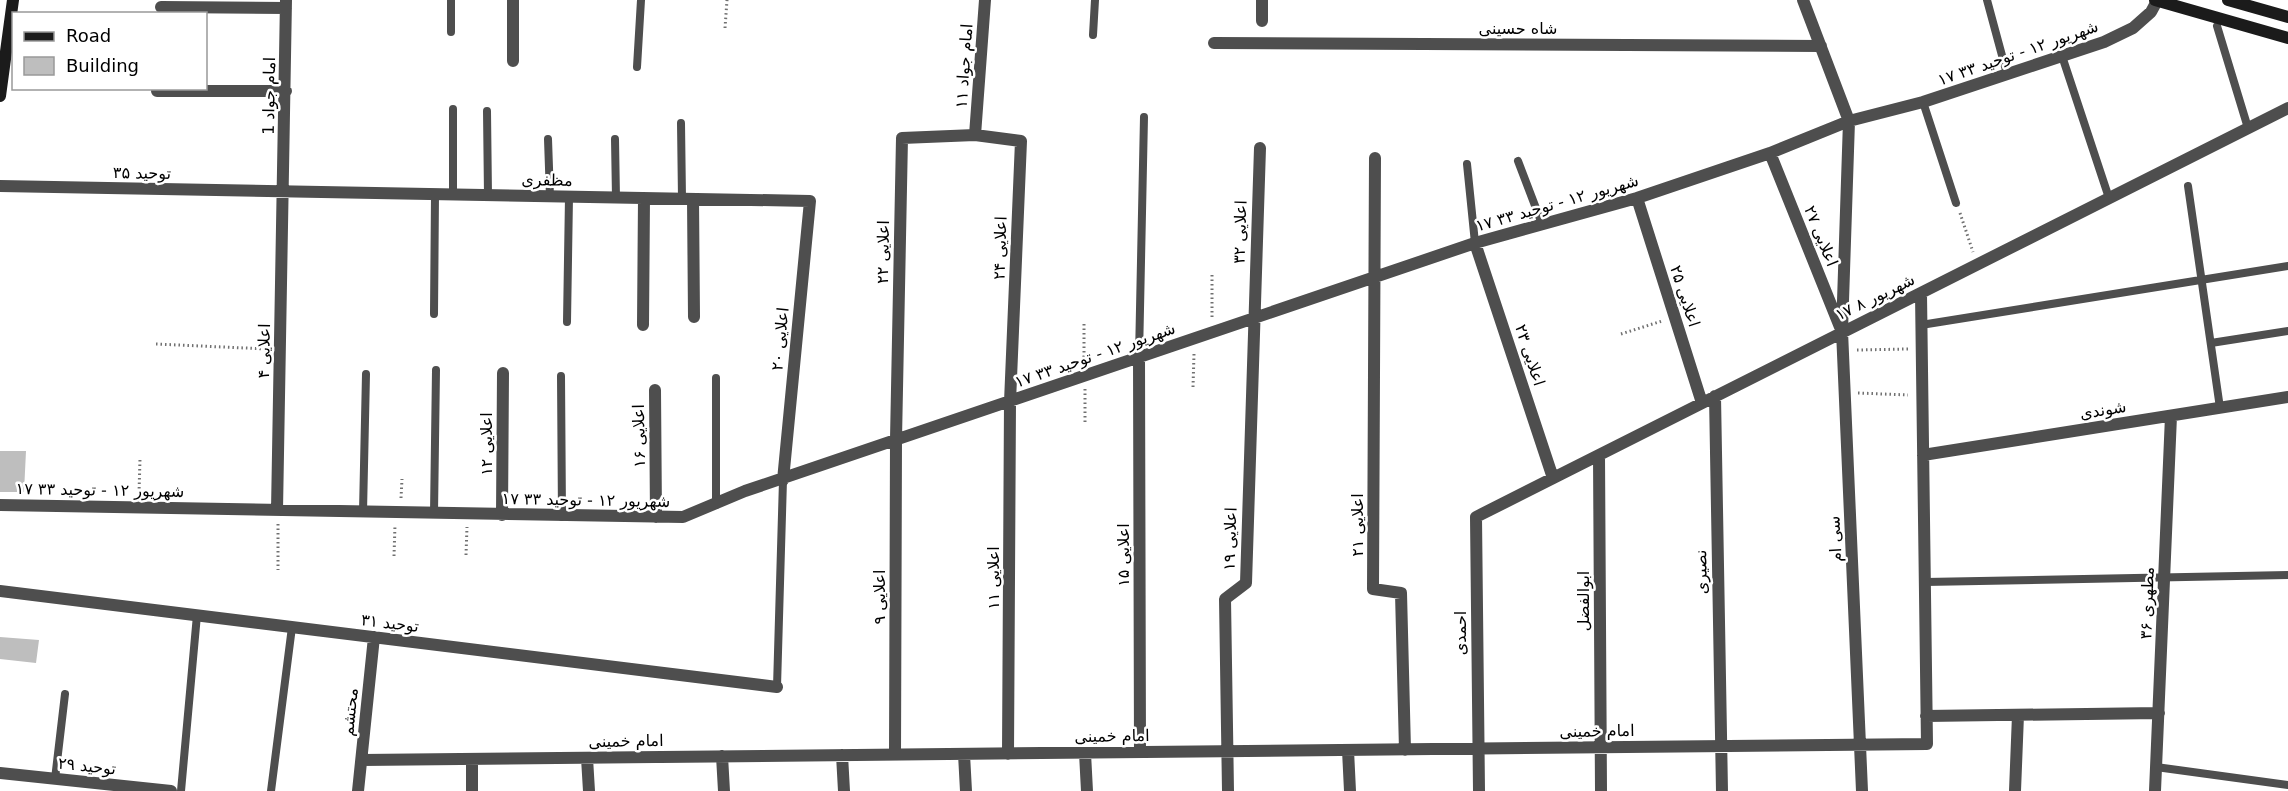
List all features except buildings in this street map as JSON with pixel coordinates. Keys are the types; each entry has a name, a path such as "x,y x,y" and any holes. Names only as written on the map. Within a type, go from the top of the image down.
{"main road":[{"path":"0,96 13,0"},
{"path":"2156,0 2288,38"},
{"path":"2228,0 2288,17"}],"street":[{"path":"513,0 513,62"},
{"name":"امام جواد ۱۱","path":"975,135 985,0"},
{"path":"1262,0 1262,21"},
{"path":"1803,0 1849,122"},
{"name":"۱۷ شهریور ۱۲ - توحید ۳۳","path":"0,505 562,517 683,517 745,492 896,439 1375,276 1475,243 1637,198 1770,153 1849,122 1923,102 2104,42 2133,28 2151,12 2156,0"},
{"path":"161,7 286,4"},
{"name":"امام جواد 1","path":"283,192 286,4"},
{"name":"شاه حسینی","path":"1214,43 1821,46"},
{"path":"157,91 286,91"},
{"name":"۱۷ شهریور ۸","path":"1476,516 2288,108"},
{"name":"سی ام","path":"1849,122 1842,350 1862,791"},
{"name":"اعلایی ۲۴","path":"975,135 1021,141 1010,402"},
{"name":"اعلایی ۲۲","path":"896,439 902,138 975,135"},
{"name":"اعلایی ۳۲","path":"1253,317 1260,148"},
{"name":"اعلایی ۲۷","path":"1770,153 1842,331"},
{"path":"1375,158 1375,276"},
{"name":"توحید ۳۵","path":"0,186 283,192"},
{"name":"مظفری","path":"283,192 810,201"},
{"name":"اعلایی ۴","path":"278,510 283,192"},
{"path":"643,325 644,198"},
{"name":"اعلایی ۲۵","path":"1637,198 1702,403"},
{"path":"688,199 694,317"},
{"name":"اعلایی ۲۰","path":"783,480 810,201"},
{"name":"اعلایی ۲۳","path":"1475,243 1553,478"},
{"name":"اعلایی ۲۱","path":"1375,276 1373,589 1401,593 1405,750"},
{"path":"1921,294 1926,716 2158,713"},
{"name":"اعلایی ۱۹","path":"1227,752 1225,599 1245,583 1253,317"},
{"name":"اعلایی ۱۵","path":"1138,357 1140,752"},
{"name":"اعلایی ۱۲","path":"502,373 502,515"},
{"name":"اعلایی ۱۶","path":"654,390 656,517"},
{"name":"نصیری","path":"1715,396 1722,791"},
{"name":"شوندی","path":"1923,455 2288,397"},
{"name":"اعلایی ۱۱","path":"1008,754 1010,402"},
{"name":"مطهری ۳۶","path":"2155,791 2171,416"},
{"name":"اعلایی ۹","path":"895,755 896,439"},
{"name":"ابوالفضل","path":"1599,454 1601,791"},
{"name":"احمدی","path":"1476,516 1479,791"},
{"name":"توحید ۳۱","path":"0,591 777,687"},
{"name":"محتشم","path":"358,791 374,637"},
{"path":"2015,791 2018,715"},
{"name":"امام خمینی","path":"362,760 1927,744 1926,716"},
{"path":"1348,750 1350,791"},
{"path":"1227,752 1228,791"},
{"path":"1085,753 1087,791"},
{"path":"964,754 966,791"},
{"path":"842,755 844,791"},
{"path":"722,756 724,791"},
{"path":"587,758 589,791"},
{"path":"472,759 472,791"},
{"name":"توحید ۲۹","path":"0,773 171,791"}],"lane":[{"path":"451,0 451,32"},
{"path":"637,67 640,0"},
{"path":"1093,35 1095,0"},
{"path":"1987,0 2007,74"},
{"path":"2217,26 2248,128"},
{"path":"2062,56 2109,198"},
{"path":"1923,102 1956,203"},
{"path":"453,109 453,195"},
{"path":"487,111 488,196"},
{"path":"1138,357 1144,117"},
{"path":"681,123 688,199"},
{"path":"548,139 550,197"},
{"path":"615,139 616,198"},
{"path":"1518,161 1542,224"},
{"path":"1467,164 1475,243"},
{"path":"2188,186 2220,408"},
{"path":"434,314 435,195"},
{"path":"567,322 569,197"},
{"path":"1921,325 2288,267"},
{"path":"2211,343 2288,331"},
{"path":"434,514 436,370"},
{"path":"363,512 366,374"},
{"path":"561,376 562,517"},
{"path":"716,378 716,505"},
{"path":"777,687 783,480"},
{"path":"1925,582 2288,575"},
{"path":"181,791 197,615"},
{"path":"271,791 292,627"},
{"path":"55,779 65,694"},
{"path":"2156,767 2288,785"}],"path":[{"path":"725,28 727,0"},
{"path":"1956,203 1977,264"},
{"path":"1212,274 1213,331"},
{"path":"1621,334 1675,317"},
{"path":"1084,324 1085,423"},
{"path":"1193,387 1195,337"},
{"path":"156,345 280,349"},
{"path":"1842,350 1922,349"},
{"path":"1844,392 1922,396"},
{"path":"139,507 140,459"},
{"path":"394,556 402,479"},
{"path":"278,510 278,570"},
{"path":"466,555 467,514"}]}
